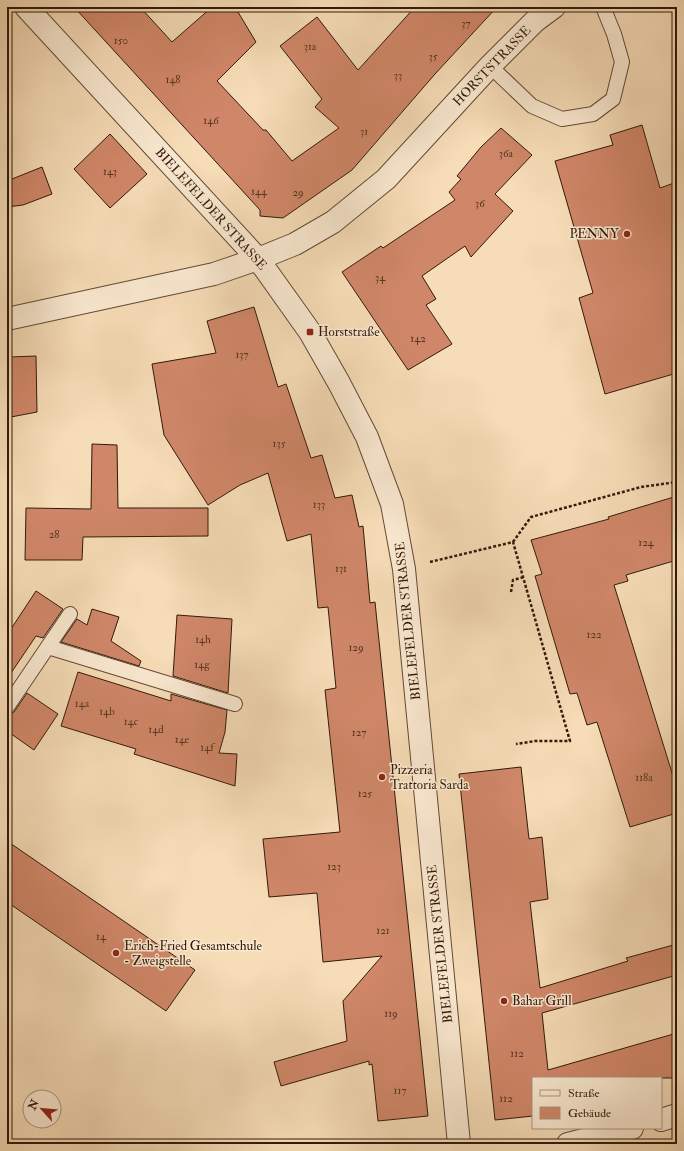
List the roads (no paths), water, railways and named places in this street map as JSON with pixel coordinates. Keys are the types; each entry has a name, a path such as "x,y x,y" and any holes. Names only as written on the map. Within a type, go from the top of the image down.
{"street":[{"name":"BIELEFELDER STRASSE","path":"26,7 258,259 310,332 367,437 392,504 404,568 459,1144"},
{"name":"HORSTSTRASSE","path":"7,319 214,274 258,259 295,244 333,222 386,179 490,66 535,21 554,7"},
{"path":"662,1120 677,1115"},
{"path":"568,1144 628,1129"}],"lane":[{"path":"490,66 532,106 562,119 593,114 613,99 622,62 614,34 602,7"},
{"path":"7,707 70,614"},
{"path":"48,647 235,704"}],"place":[{"name":"PENNY","path":"627,234"},
{"name":"Horststraße","path":"310,332"},
{"name":"Pizzeria Trattoria Sarda","path":"382,777"},
{"name":"Erich-Fried Gesamtschule - Zweigstelle","path":"116,953"},
{"name":"Bahar Grill","path":"504,1001"}]}
